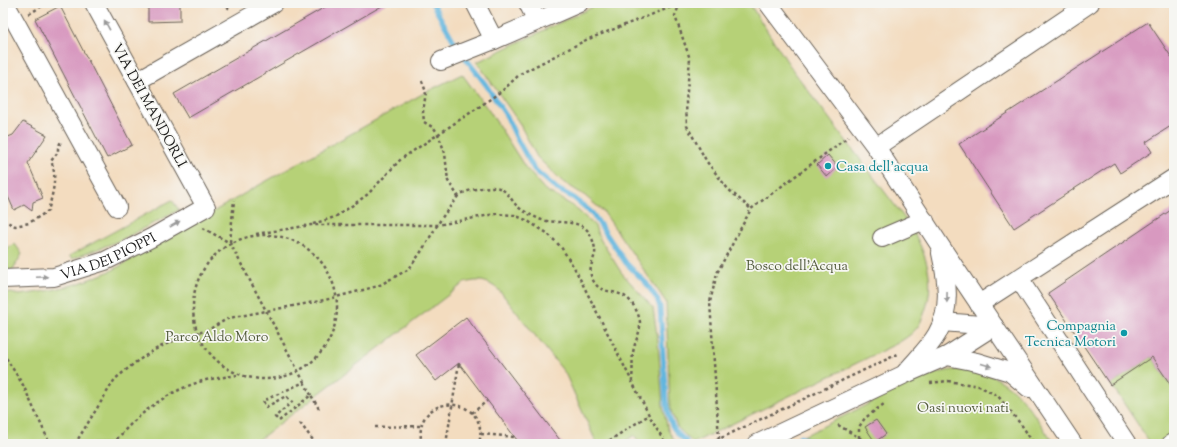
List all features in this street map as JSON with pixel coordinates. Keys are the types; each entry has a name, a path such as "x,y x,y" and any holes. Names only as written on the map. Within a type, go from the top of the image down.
{"street":[{"path":"5,3 117,207"},
{"name":"VIA DEI MANDORLI","path":"94,3 206,207"},
{"path":"137,81 274,3"},
{"path":"475,3 494,40"},
{"path":"528,3 537,21"},
{"path":"441,60 494,40 578,3"},
{"path":"768,3 876,147 1073,444"},
{"path":"876,147 1090,3"},
{"path":"979,304 1174,178"},
{"name":"VIA DEI PIOPPI","path":"3,279 54,277 105,261 151,238 206,207"},
{"path":"882,238 925,221"},
{"path":"903,375 932,342 942,322 947,302 947,281 939,244"},
{"path":"1019,279 1127,444"},
{"path":"942,322 994,326"},
{"path":"757,444 903,375 947,356 994,326"},
{"path":"947,356 977,362 1010,372 1042,398"}],"path":[{"path":"680,3 675,16 690,59 686,102 687,126 707,162 728,189 751,209"},
{"path":"256,234 277,236 297,242 314,254 328,271 338,297 334,328 326,345 314,360 299,371 279,378 258,380 237,375 218,363 203,347 197,333 191,302 197,278 211,258 230,243 238,239 256,234 311,225 335,217 368,194 401,159 503,90 520,74 586,40 680,3"},
{"path":"422,81 426,92 423,112 424,122 434,128 438,134 446,152 448,181 458,196"},
{"path":"719,439 710,302 717,273 751,209 851,134 857,121"},
{"path":"3,220 15,226 29,223 48,211 52,196 54,175 54,168 51,161 58,152 58,148 71,123"},
{"path":"75,444 115,379 154,350 176,340 208,330 228,318 267,312 338,297 378,286 409,269 462,192 481,189 499,188 526,213 541,219 577,224 588,231 593,241 595,253 591,264 591,276 597,286 607,292 621,294 632,302 638,313 641,325 633,352 632,382"},
{"path":"234,200 230,243 319,409"},
{"path":"311,225 438,225 495,214 514,215 526,220 547,233 561,247 574,269 649,415 666,444"},
{"path":"200,227 230,243"},
{"path":"711,444 902,351"},
{"path":"3,353 23,385 50,444"},
{"path":"446,444 459,363"},
{"path":"113,444 150,407 174,392 205,380 237,375"},
{"path":"926,383 948,381 979,386 998,396 1023,427 1034,444"},
{"path":"304,382 263,401 266,407 286,396 292,402 274,417 279,421 311,395"},
{"path":"860,438 859,427 865,418 890,400"},
{"path":"472,412 487,401"},
{"path":"422,444 420,436 421,426 425,417 432,409 442,405 452,404 466,408 472,412 478,423 481,434 479,444"},
{"path":"604,444 649,415"},
{"path":"833,422 870,444"},
{"path":"300,424 316,444"},
{"path":"375,427 421,426"},
{"path":"481,434 515,437"}],"green space":[{"name":"Bosco dell'Acqua","path":"601,3 749,3 792,69 912,228 928,268 930,289 923,316 913,332 898,343 693,443 677,427 670,408 666,302 603,211 584,195 563,182 537,157 518,121 477,62"},
{"name":"Parco Aldo Moro","path":"462,74 492,115 525,167 545,190 573,206 595,226 600,239 621,272 653,308 658,342 663,407 668,430 678,444 641,444 634,435 622,444 597,444 565,373 499,290 486,282 474,281 464,283 253,444 3,444 3,291 19,295 47,291 77,284 113,270 254,188 426,92"},
{"path":"172,200 179,210 121,240 72,259 69,256"},
{"path":"15,244 22,254 12,271 3,272 3,250"},
{"path":"1152,357 1174,390 1174,437 1164,444 1151,444 1111,384"},
{"name":"Oasi nuovi nati","path":"953,370 971,371 989,375 1010,387 1034,414 1054,444 787,444 923,377"}],"building":[{"path":"148,3 180,3 180,21 148,22"},
{"path":"332,3 387,3 188,118 174,94"},
{"path":"60,6 132,145 107,158 35,19"},
{"path":"1148,22 1174,61 1174,124 1146,142 1152,152 1120,173 1114,163 1014,228 959,144"},
{"path":"23,122 47,135 28,163 43,198 33,202 32,211 24,205 14,210 3,185 3,139 13,135"},
{"name":"Casa dell'acqua","path":"828,155 838,167 827,177 817,165"},
{"name":"Compagnia Tecnica Motori","path":"1174,208 1174,390 1152,357 1110,385 1048,293"},
{"path":"466,317 563,444 520,444 459,363 436,381 416,355"},
{"path":"876,420 886,434 875,442 865,427"}],"waterway":[{"path":"432,3 459,50"},
{"path":"464,56 486,85 507,117 517,139 534,169 557,189 574,198 592,213 626,263 646,283 657,299 660,307 667,409 674,428 686,441"},
{"path":"800,437 817,444"}],"place":[{"name":"Casa dell'acqua","path":"828,166"},
{"name":"Compagnia Tecnica Motori","path":"1124,333"}]}
